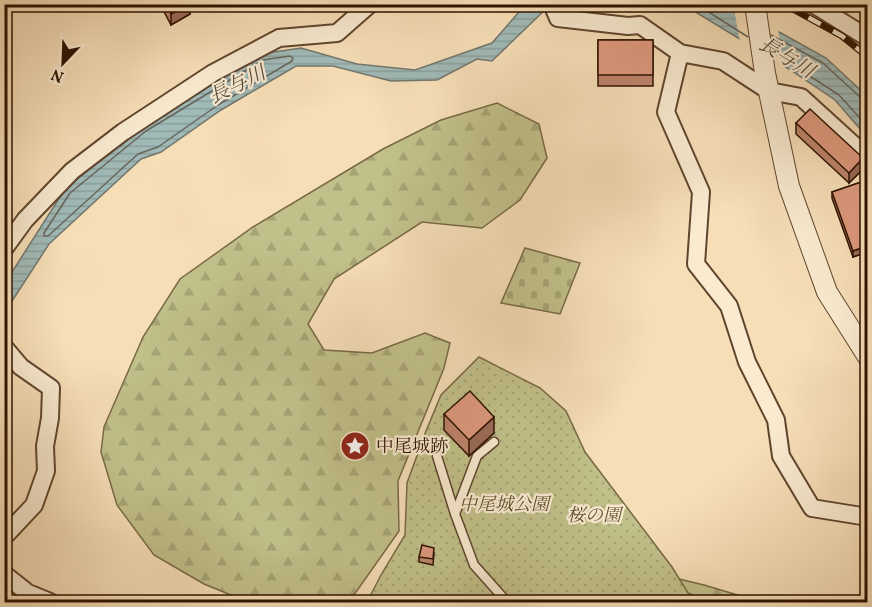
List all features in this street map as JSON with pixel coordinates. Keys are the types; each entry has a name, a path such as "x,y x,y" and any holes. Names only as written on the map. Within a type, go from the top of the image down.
{"street":[{"path":"4,249 25,220 72,171 123,132 213,74 279,38 337,33 369,4"},
{"path":"755,4 767,82 789,186 826,292 867,357"},
{"path":"813,4 867,38"},
{"path":"555,11 628,26 640,26 680,53 723,61 801,97 867,158"},
{"path":"680,53 666,112 701,192 696,264 729,306 747,362 776,420 781,456 812,508 867,517"},
{"path":"4,347 21,366 51,388 50,418 45,446 46,471 34,505 4,537"},
{"path":"4,574 28,593 50,603"}],"lane":[{"path":"455,514 477,456 494,442"},
{"path":"437,456 474,565 507,603"}],"green space":[{"path":"497,103 539,124 547,158 520,200 482,228 422,222 334,279 308,324 324,350 372,353 425,333 450,343 444,368 398,481 399,531 349,602 248,602 204,584 154,555 117,505 101,452 104,427 143,337 180,279 253,227 383,149 441,120"},
{"path":"525,248 580,263 560,314 501,303"},
{"name":"中尾城公園","path":"479,357 540,388 566,411 585,452 672,567 688,593 709,602 367,602 405,535 407,483 441,395"},
{"path":"654,573 704,585 761,602 630,602"}],"water":[{"name":"長与川","path":"525,5 550,5 492,61 477,59 437,80 391,81 333,66 296,66 221,110 161,152 141,159 49,244 5,312 5,283 65,189 143,126 261,54 301,48 357,64 415,70 492,43"},
{"name":"長与川","path":"684,5 718,5 781,33 826,58 867,96 867,137 835,100"}],"pier":[{"path":"734,9 778,28 784,69 740,42"}],"building":[{"path":"166,4 189,4 171,14"},
{"path":"598,40 653,40 653,75 598,75"},
{"path":"810,109 863,158 849,173 796,123"},
{"path":"867,180 867,246 853,251 832,192"},
{"path":"470,391 494,417 469,440 444,414"},
{"path":"422,545 434,548 433,559 419,557"}],"railway":[{"path":"784,4 842,36 868,57"}],"place":[{"name":"中尾城跡","path":"355,446"}],"park label":[{"name":"桜の園","path":"594,515"}]}
